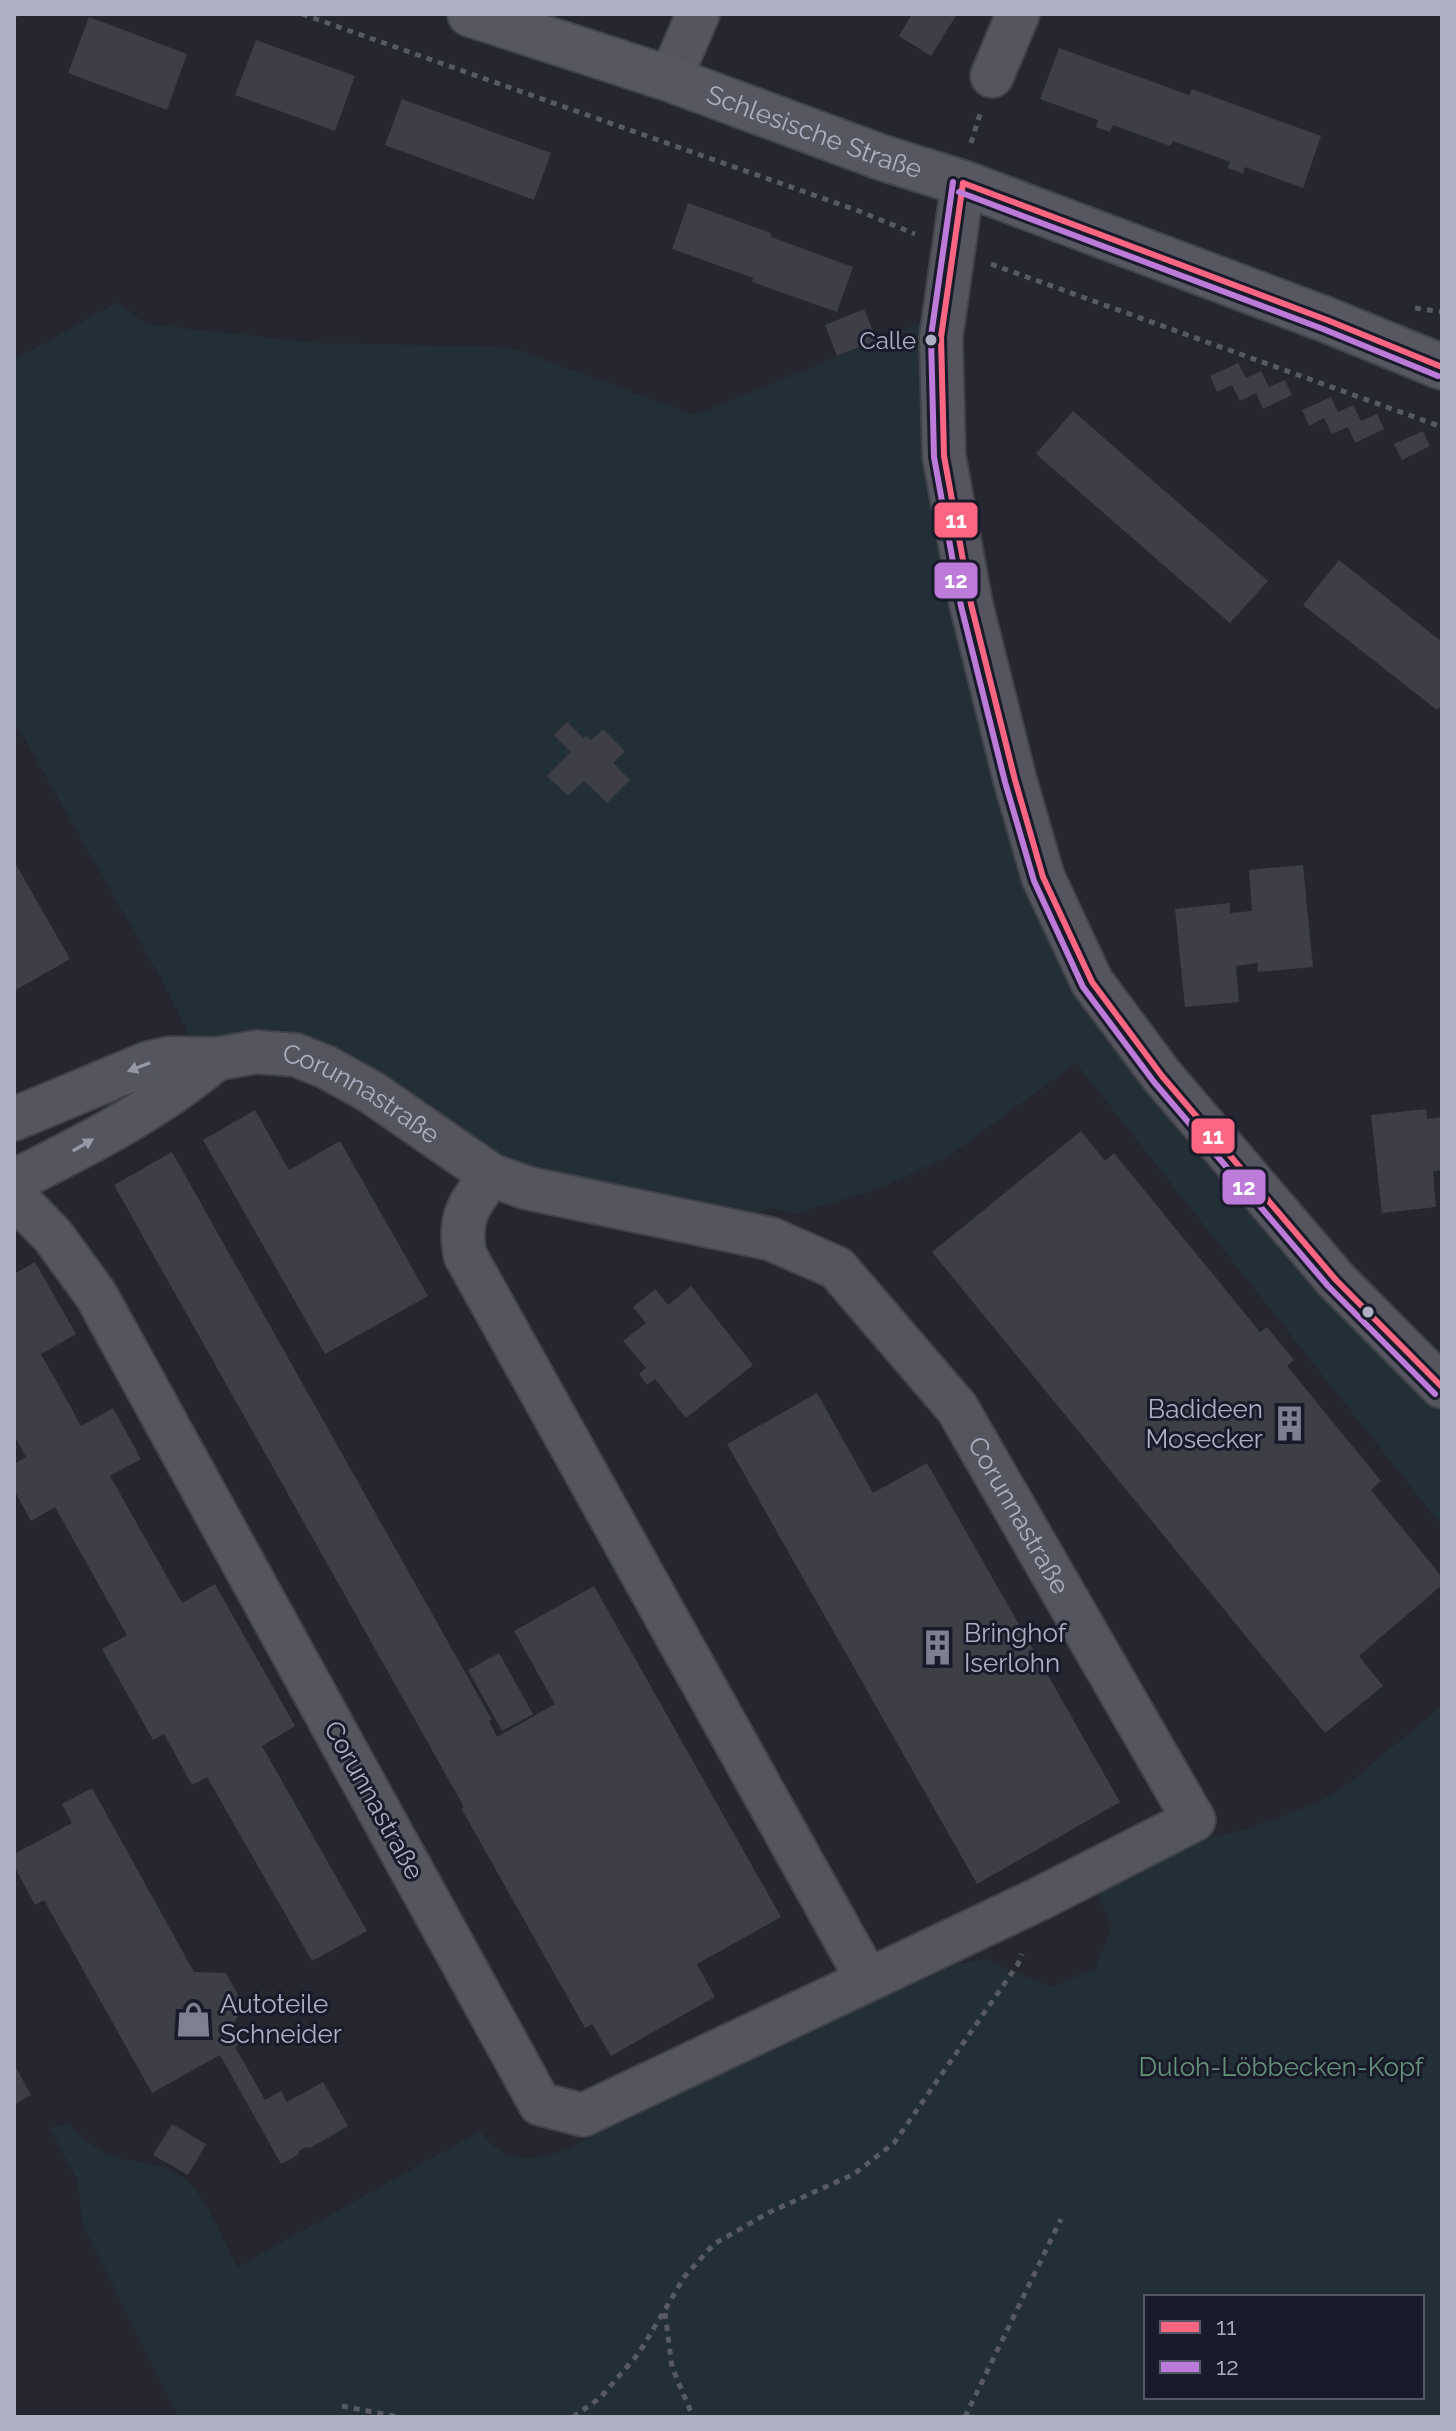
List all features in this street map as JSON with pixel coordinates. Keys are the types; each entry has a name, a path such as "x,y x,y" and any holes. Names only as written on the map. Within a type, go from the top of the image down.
{"main road":[{"name":"Schlesische Straße","path":"470,14 670,79 883,158 963,183 1327,320 1442,367"},
{"name":"Schlesische Straße","path":"516,14 569,48"},
{"name":"Schlesische Straße","path":"1327,320 1442,354"}],"street":[{"path":"670,79 698,14"},
{"path":"992,76 1018,14"},
{"path":"963,183 941,337 944,456 971,604 1043,877 1092,982 1162,1076 1336,1280 1442,1387"},
{"name":"Corunnastraße","path":"14,1119 148,1063 171,1058 216,1059 256,1052 296,1055 326,1067 371,1092 491,1175 527,1188 771,1239 837,1268 957,1408 1194,1820 1039,1899 583,2115 540,2104 96,1295 53,1236 14,1196"},
{"path":"14,1181 63,1157 180,1090 216,1059"},
{"path":"491,1175 466,1209 461,1233 465,1255 867,1979"}],"path":[{"path":"302,14 859,211 953,250 1442,427"},
{"path":"963,183 968,152 992,76"},
{"path":"573,2417 600,2398 639,2353 685,2276 714,2244 770,2212 854,2174 894,2143 1018,1964 1039,1899"},
{"path":"965,2417 1061,2219"},
{"path":"664,2312 672,2367 693,2417"},
{"path":"342,2406 399,2417"}],"green space":[{"path":"118,302 146,324 318,343 509,347 695,415 932,318 1035,881 1442,1402 1442,1526 1076,1063 950,1155 883,1187 796,1214 770,1208 747,1217 503,1166 380,1085 195,1047 159,975 14,720 14,360"},
{"name":"Duloh-Löbbecken-Kopf","path":"1442,1706 1442,2417 178,2417 82,2222 78,2181 50,2128 68,2123 87,2141 108,2154 159,2166 178,2174 198,2193 238,2267 480,2131 499,2150 519,2158 567,2149 818,2018 961,1963 985,1959 1051,1987 1095,1969 1112,1926 1093,1882 1206,1838 1248,1829 1319,1802 1344,1787"}],"building":[{"path":"912,14 957,14 931,56 899,36"},
{"path":"89,17 187,54 167,110 68,73"},
{"path":"256,40 355,76 335,131 235,95"},
{"path":"1059,48 1189,95 1192,89 1321,136 1303,188 1245,167 1243,174 1228,168 1230,162 1173,141 1170,146 1113,125 1110,132 1096,127 1098,120 1040,99"},
{"path":"402,99 551,153 534,200 385,145"},
{"path":"688,203 853,267 837,312 672,249"},
{"path":"864,309 877,340 837,356 825,325"},
{"path":"1238,363 1246,378 1261,371 1269,387 1285,380 1292,395 1263,409 1256,393 1240,401 1232,385 1217,392 1210,376"},
{"path":"1331,397 1338,412 1353,405 1361,421 1377,414 1384,429 1355,443 1348,427 1332,434 1324,418 1309,426 1302,410"},
{"path":"1073,411 1268,581 1230,623 1036,454"},
{"path":"1423,431 1430,446 1402,460 1394,444"},
{"path":"1339,560 1442,642 1442,704 1437,710 1303,605"},
{"path":"567,722 583,738 586,736 591,740 603,729 625,751 613,763 630,780 607,803 584,781 568,796 547,776 571,752 554,735"},
{"path":"14,861 70,959 14,991"},
{"path":"1303,865 1313,967 1258,972 1258,963 1236,966 1239,1002 1185,1007 1175,909 1230,903 1230,913 1252,911 1249,870"},
{"path":"1426,1109 1427,1119 1442,1117 1442,1170 1433,1171 1436,1207 1382,1213 1371,1115"},
{"path":"255,1110 289,1170 340,1141 428,1296 325,1354 203,1140"},
{"path":"1081,1131 1105,1161 1114,1153 1260,1332 1267,1327 1294,1360 1287,1366 1381,1481 1371,1490 1442,1577 1442,1585 1359,1656 1383,1686 1325,1733 932,1252"},
{"path":"172,1152 492,1720 489,1721 497,1737 555,1704 514,1631 594,1586 781,1917 697,1964 715,1997 611,2056 592,2024 585,2028 114,1185"},
{"path":"35,1262 76,1334 41,1354 81,1426 113,1408 141,1459 110,1476 182,1603 215,1584 295,1726 262,1746 367,1931 312,1961 207,1777 192,1785 164,1734 153,1740 102,1649 127,1635 55,1507 31,1521 14,1490 14,1464 26,1457 14,1435 14,1274"},
{"path":"691,1286 753,1365 686,1418 655,1379 647,1385 639,1374 646,1368 623,1341 646,1323 633,1307 655,1289 668,1305"},
{"name":"Bringhof Iserlohn","path":"817,1393 873,1493 927,1463 1120,1802 977,1884 727,1444"},
{"path":"499,1653 533,1714 502,1731 468,1670"},
{"path":"92,1788 194,1972 226,1973 244,2006 232,2026 241,2043 235,2047 265,2100 281,2091 287,2102 323,2082 348,2126 310,2148 306,2147 281,2164 220,2055 152,2093 44,1900 35,1905 14,1866 14,1854 72,1823 62,1804"},
{"path":"14,2064 31,2095 14,2105"},
{"path":"172,2124 206,2144 188,2175 153,2155"}],"transit line":[{"name":"12","path":"953,182 931,336 934,457 961,606 1005,782 1034,881 1083,987 1154,1082 1328,1286 1435,1394"},
{"name":"11","path":"963,183 941,337 944,456 971,604 1043,877 1092,982 1162,1076 1336,1280 1442,1387"},
{"name":"11","path":"963,183 1327,320 1442,367"},
{"name":"12","path":"959,192 1323,329 1438,376"}],"place":[{"name":"Calle","path":"931,340"},
{"name":"Badideen Mosecker","path":"1289,1424"},
{"name":"Bringhof Iserlohn","path":"938,1648"},
{"name":"Autoteile Schneider","path":"194,2019"}]}
